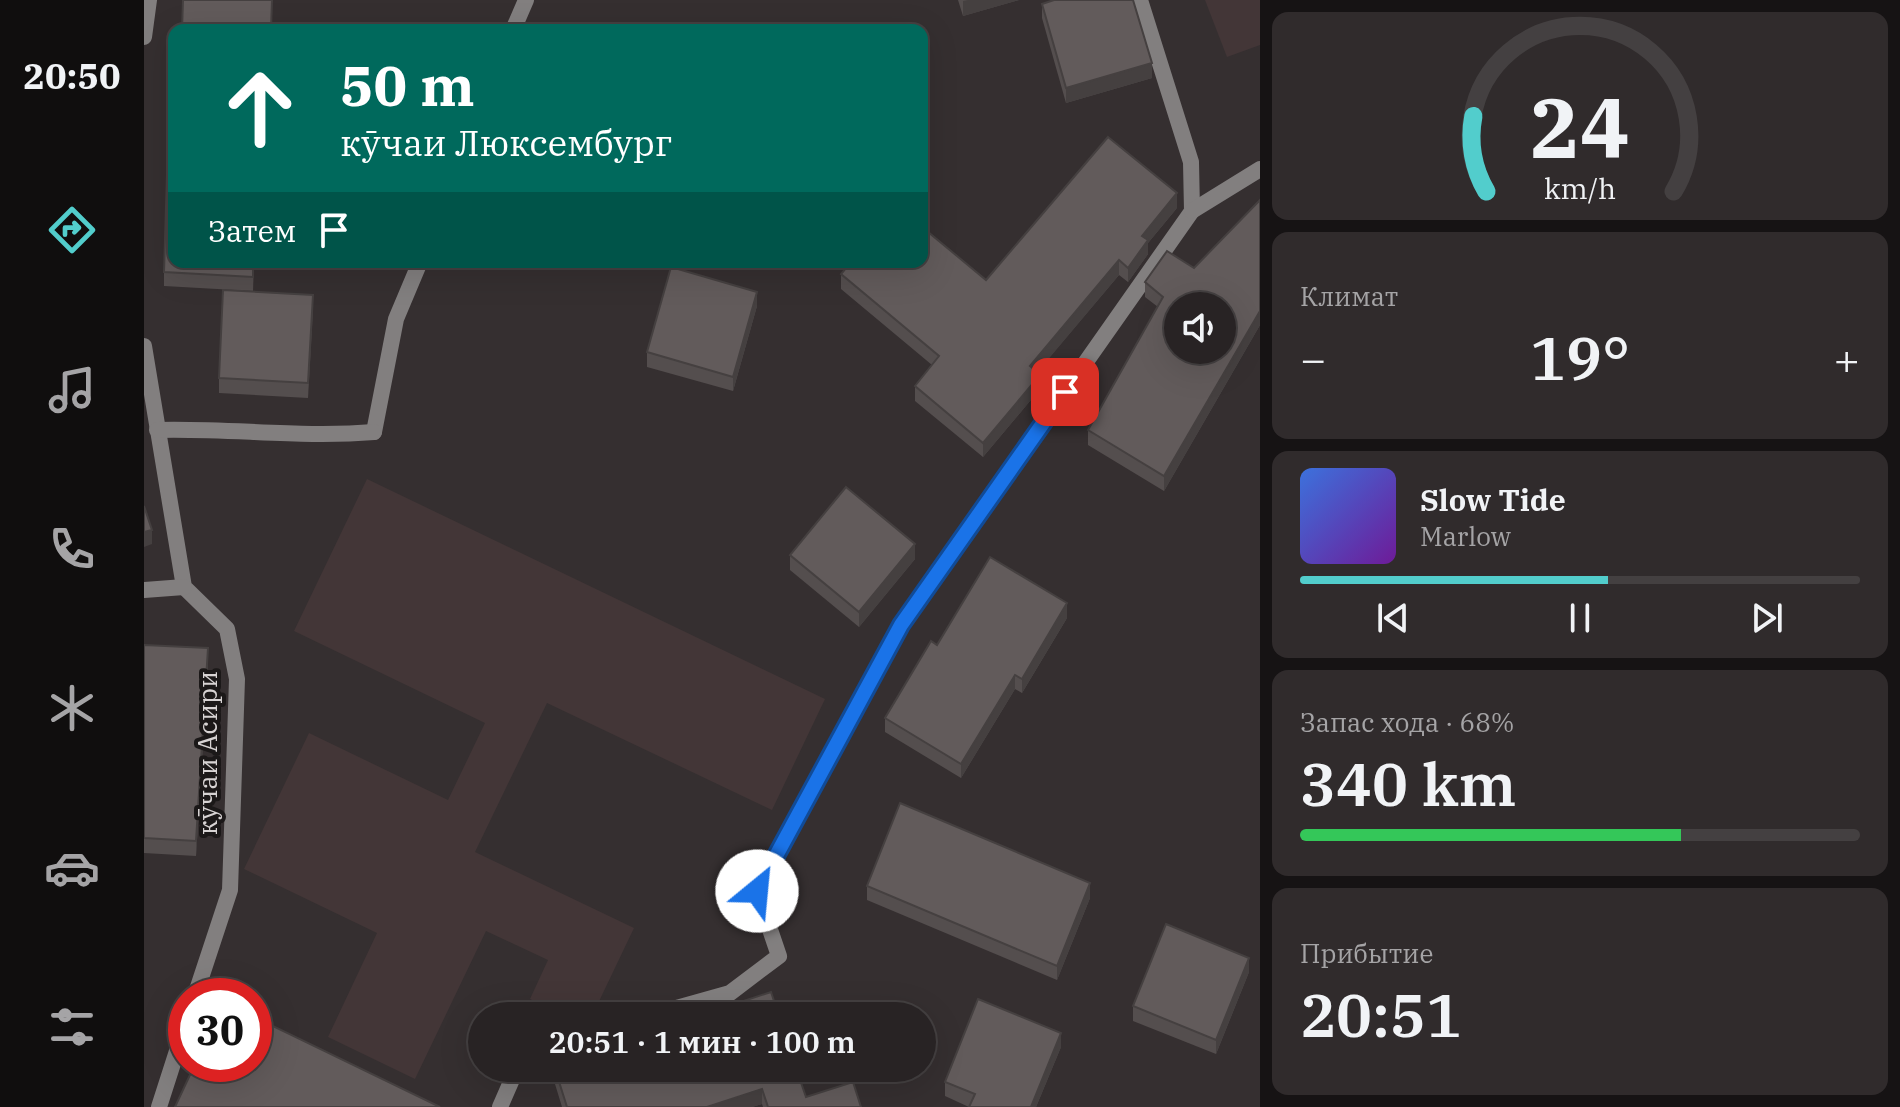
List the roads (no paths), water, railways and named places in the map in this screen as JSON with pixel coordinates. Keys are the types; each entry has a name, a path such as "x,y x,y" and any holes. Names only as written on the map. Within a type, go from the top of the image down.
{"street":[{"path":"144,37 149,0"},
{"path":"516,24 526,0"},
{"path":"1140,0 1191,162 1192,211"},
{"path":"698,1002 730,993 779,956 757,891 901,625 1192,211 1260,169"},
{"path":"157,430 215,429 324,436 374,432 396,319 417,268"},
{"path":"144,346 184,587 144,590"},
{"name":"кӯчаи Асири","path":"184,587 227,629 237,679 230,890 201,978"},
{"path":"159,1107 168,1079"},
{"path":"500,1107 511,1082"}]}
